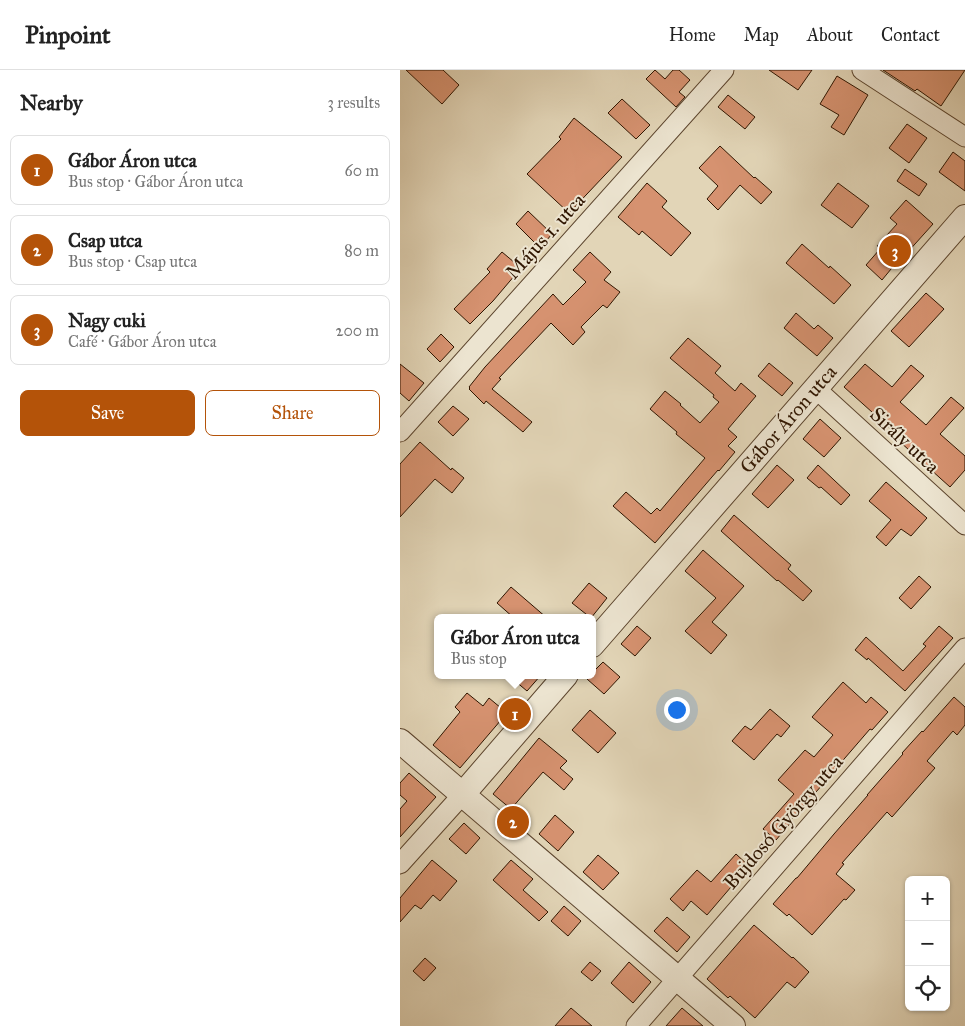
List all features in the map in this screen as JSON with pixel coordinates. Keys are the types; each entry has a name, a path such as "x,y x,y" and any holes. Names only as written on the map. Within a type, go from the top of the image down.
{"street":[{"name":"Május 1. utca","path":"400,432 724,70"},
{"path":"862,70 965,136"},
{"name":"Gábor Áron utca","path":"596,640 965,217"},
{"name":"Sirály utca","path":"816,388 965,525"},
{"name":"Bujdosó György utca","path":"636,1026 965,648"},
{"path":"400,864 563,679"},
{"path":"400,741 734,1026"}],"building":[{"path":"406,70 443,70 459,85 442,104"},
{"path":"655,70 665,79 673,70 679,70 690,80 679,92 685,97 676,107 646,79"},
{"path":"769,70 812,70 798,90"},
{"path":"883,70 965,70 941,106 917,89 915,91"},
{"path":"837,76 868,95 844,135 831,127 839,115 820,104"},
{"path":"728,95 755,117 745,129 718,107"},
{"path":"622,99 650,125 636,139 608,113"},
{"path":"574,118 622,157 569,213 527,174 561,139 559,137"},
{"path":"907,124 927,138 909,163 889,148"},
{"path":"720,146 772,192 761,204 740,185 718,210 707,199 718,186 699,168"},
{"path":"953,152 965,161 965,191 939,172"},
{"path":"905,169 927,184 919,196 897,181"},
{"path":"647,183 667,201 662,207 691,233 671,256 642,231 639,235 618,217"},
{"path":"838,183 869,206 852,228 821,205"},
{"path":"906,200 933,224 882,280 866,265 880,249 877,246 897,224 890,218"},
{"path":"528,211 552,234 540,248 516,224"},
{"path":"802,244 851,285 834,304 786,263"},
{"path":"502,252 521,268 493,301 470,324 454,309 490,272 487,269"},
{"path":"590,252 611,272 604,280 620,292 607,308 603,305 581,327 585,332 573,345 551,323 499,378 501,379 492,389 532,422 523,432 486,401 484,404 469,387 485,367 553,294 563,305 586,282 573,270"},
{"path":"926,293 944,309 909,347 891,331"},
{"path":"796,313 814,329 818,325 833,338 817,356 784,328"},
{"path":"441,334 454,347 440,362 427,349"},
{"path":"688,338 721,366 715,373 735,391 741,383 756,396 728,429 737,437 728,446 735,452 655,543 613,506 626,492 651,514 657,508 660,511 705,458 650,409 665,391 700,423 719,402 713,397 714,395 670,358"},
{"path":"769,363 793,383 782,396 758,376"},
{"path":"400,364 424,383 409,401 400,393"},
{"path":"865,364 892,387 911,365 924,376 900,402 926,425 951,397 964,408 940,434 965,456 965,470 950,487 899,441 901,438 844,387"},
{"path":"453,406 469,419 453,436 438,422"},
{"path":"820,419 841,438 824,457 803,439"},
{"path":"420,442 451,470 452,468 464,478 452,493 435,479 400,517 400,464"},
{"path":"777,465 794,480 768,508 752,494"},
{"path":"818,465 850,495 841,505 821,487 819,488 807,478"},
{"path":"886,482 927,518 911,536 901,529 886,546 876,537 891,520 869,501"},
{"path":"734,515 791,565 788,569 812,591 803,601 777,581 721,531"},
{"path":"703,550 744,586 712,622 727,635 711,654 685,631 716,598 685,571"},
{"path":"919,576 931,587 911,609 899,598"},
{"path":"589,583 607,598 594,614 586,614 572,603"},
{"path":"511,587 542,614 509,614 497,603"},
{"path":"637,626 651,638 635,656 621,644"},
{"path":"939,626 953,638 905,691 868,658 867,660 855,650 866,637 903,671 926,646 923,644"},
{"path":"603,662 620,677 604,694 587,679 596,679 596,669"},
{"path":"513,679 538,679 527,691"},
{"path":"843,682 866,703 871,697 888,712 872,730 870,729 776,840 763,829 794,794 778,780 805,750 814,757 833,735 812,717"},
{"path":"467,693 483,706 489,698 507,713 460,768 433,745 460,712 455,707"},
{"path":"954,697 965,707 965,725 957,735 953,731 927,761 935,768 892,817 887,812 842,863 844,864 836,874 855,890 846,900 844,899 812,935 789,914 787,916 773,904 902,753"},
{"path":"770,709 790,726 781,737 777,734 754,760 732,741 745,726 751,730"},
{"path":"590,710 616,733 598,753 572,730"},
{"path":"539,738 567,761 560,768 573,779 564,790 543,772 511,809 493,794"},
{"path":"409,773 436,797 400,837 400,809 407,801 400,795 400,783"},
{"path":"555,815 574,832 558,851 539,834"},
{"path":"464,823 480,838 466,854 449,839"},
{"path":"736,854 749,866 707,915 691,901 683,911 670,899 697,870 711,882"},
{"path":"598,855 619,873 603,890 583,872"},
{"path":"432,860 457,881 440,901 433,895 421,909 415,905 400,922 400,898"},
{"path":"511,860 533,879 523,890 548,912 539,921 493,880"},
{"path":"564,906 581,921 568,936 551,921"},
{"path":"667,917 690,937 677,952 654,931"},
{"path":"754,925 809,972 795,988 787,982 755,1018 730,996 728,998 707,979"},
{"path":"425,958 436,968 424,981 413,971"},
{"path":"590,962 601,971 592,981 581,972"},
{"path":"629,962 651,982 633,1003 611,983"},
{"path":"571,1008 592,1026 555,1026"},
{"path":"682,1008 703,1026 666,1026"}],"place":[{"name":"Nagy cuki","path":"895,251"},
{"name":"Gábor Áron utca","path":"515,714"},
{"name":"Csap utca","path":"513,822"}]}
